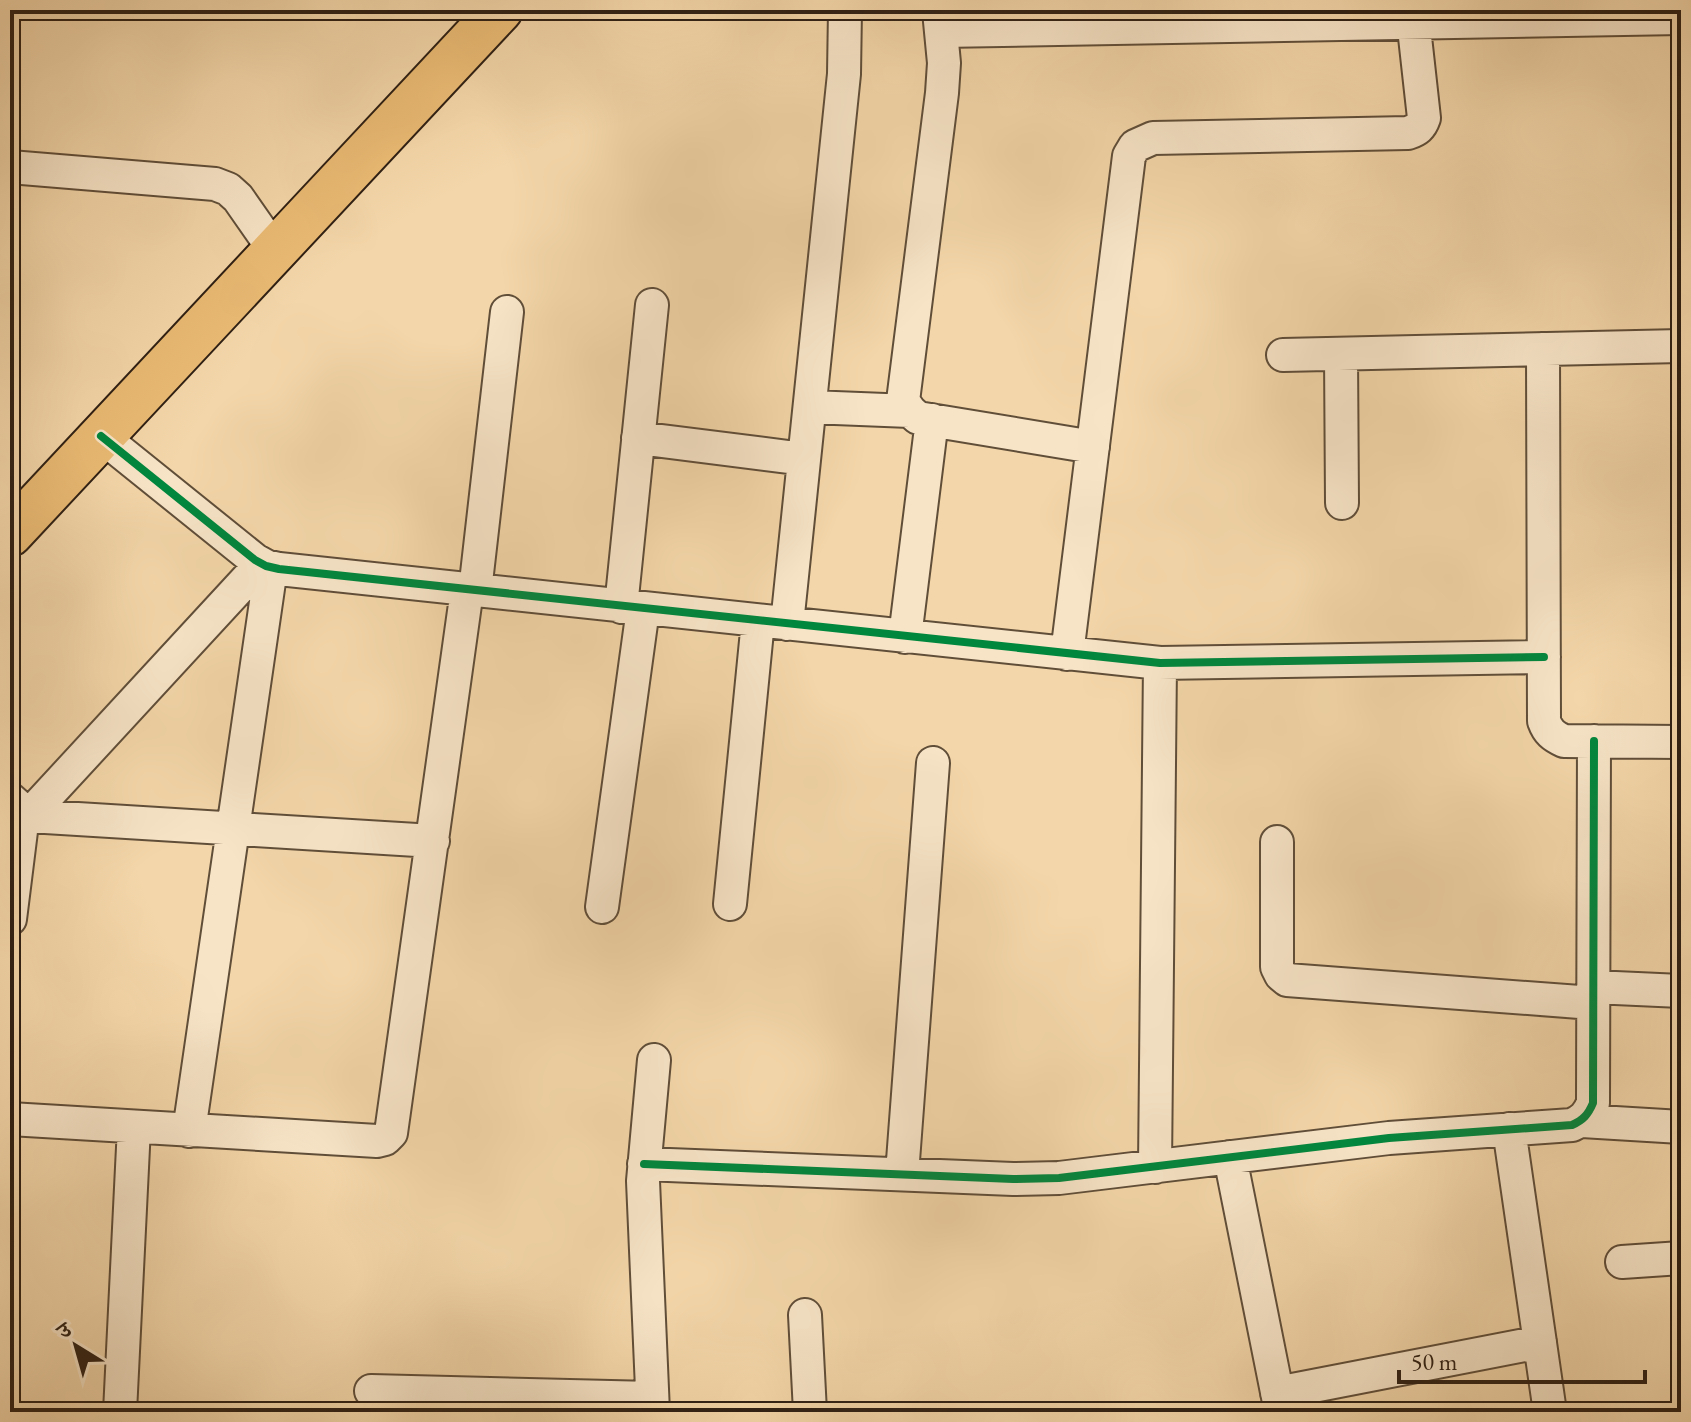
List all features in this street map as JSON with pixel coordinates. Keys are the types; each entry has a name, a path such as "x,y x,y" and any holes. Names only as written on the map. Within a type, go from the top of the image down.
{"main road":[{"path":"10,534 500,10"}],"street":[{"path":"730,904 773,623 804,459 844,74 845,10"},
{"path":"921,416 903,401 942,93 944,63 940,20 1614,14 1681,18"},
{"path":"1067,654 1129,156 1135,146 1153,138 1408,133 1416,130 1424,118 1413,16"},
{"path":"10,167 215,184 228,189 238,198 275,251"},
{"path":"602,907 632,608 638,438 652,305"},
{"path":"10,1119 377,1141 391,1133 471,590 507,312"},
{"path":"1283,355 1681,346"},
{"path":"1543,349 1544,721 1547,730 1564,741 1681,742"},
{"path":"1341,354 1342,503"},
{"path":"810,407 921,416 1093,447"},
{"path":"905,637 921,416"},
{"path":"101,436 266,566 1160,663 1544,657"},
{"path":"638,438 804,459"},
{"path":"10,919 18,818 266,566"},
{"path":"189,1131 233,828 266,566"},
{"path":"1155,1167 1160,663"},
{"path":"1582,1121 1593,1103 1594,741"},
{"path":"902,1174 933,763"},
{"path":"18,818 433,841"},
{"path":"1277,842 1277,967 1287,980 1593,995 1681,991"},
{"path":"371,1391 652,1405 644,1164 654,1060"},
{"path":"644,1164 1037,1179 1404,1136 1572,1125 1582,1121 1681,1127"},
{"path":"120,1412 134,1127"},
{"path":"1509,1129 1550,1412"},
{"path":"1230,1157 1279,1402 1540,1342"},
{"path":"1622,1262 1681,1258"},
{"path":"805,1315 810,1412"}],"cycle path":[{"path":"101,436 255,560 279,569 1160,663 1544,657"},
{"path":"644,1164 1013,1179 1059,1178 1389,1138 1572,1125 1585,1117 1593,1103 1594,741"}]}
